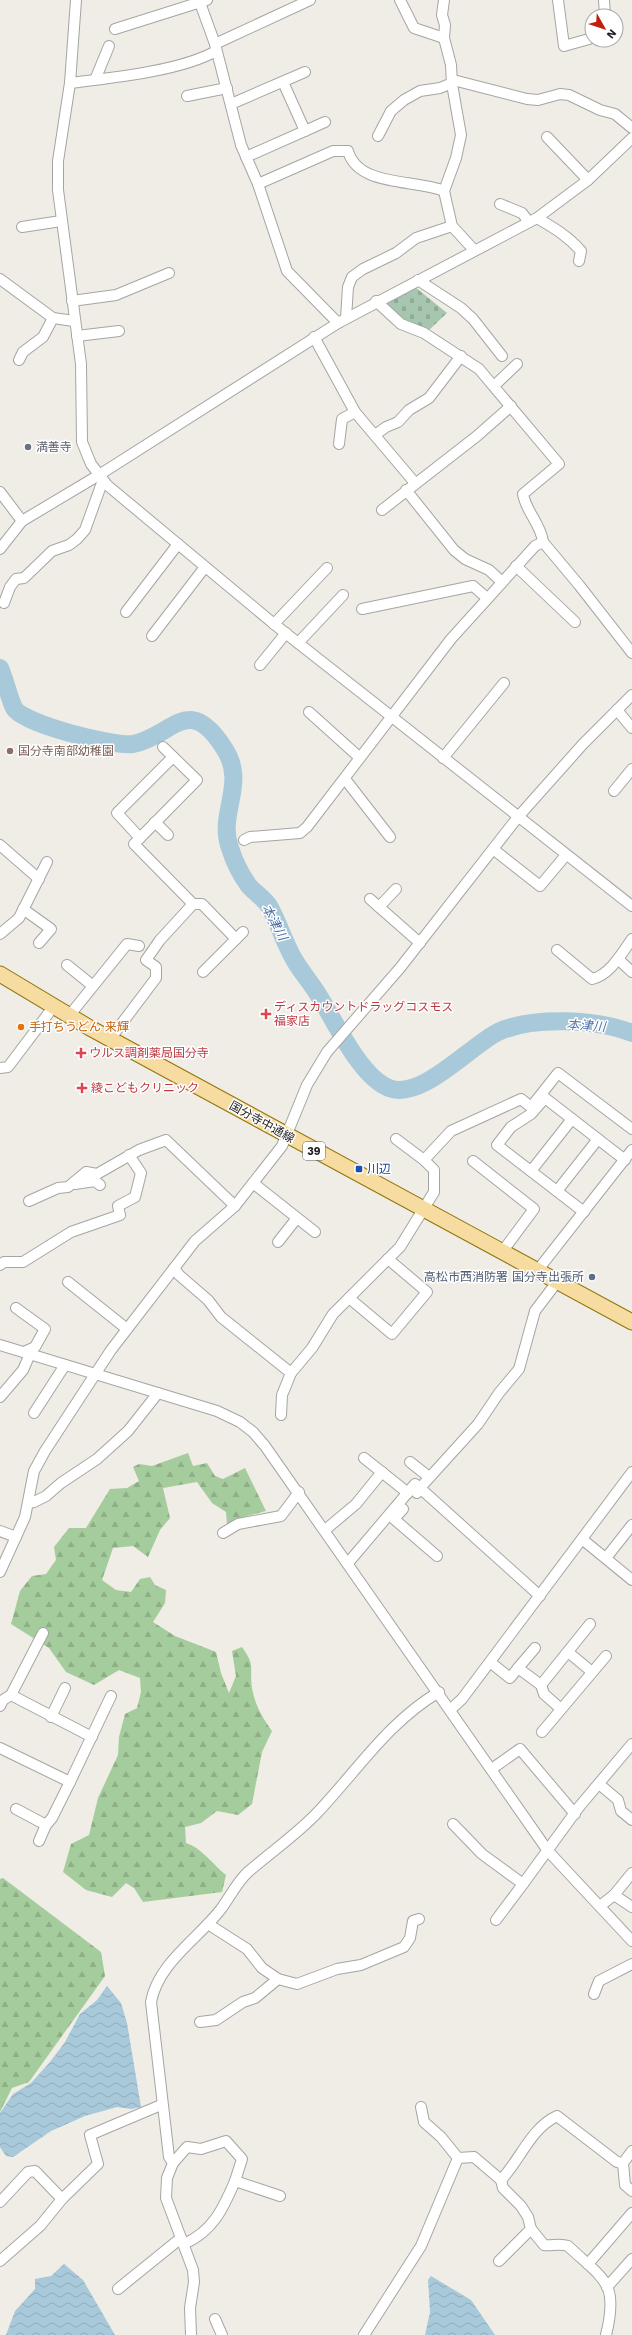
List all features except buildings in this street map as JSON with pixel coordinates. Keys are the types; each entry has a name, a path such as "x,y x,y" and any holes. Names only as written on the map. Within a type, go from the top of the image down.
{"main road":[{"name":"国分寺中通線","path":"0,974 110,1039 632,1322"}],"street":[{"path":"76,0 70,83 58,161 58,190 74,321 81,364 82,442 91,464 101,478 274,624 632,906"},
{"path":"70,83 95,80 196,60 296,3 310,0"},
{"path":"400,0 414,28 444,38"},
{"path":"444,0 442,15 445,25 444,38 451,65 452,84 461,135 456,158 444,191 452,226 474,250"},
{"path":"558,0 564,46 584,40"},
{"path":"115,29 202,1 246,157 258,184 287,271 342,320"},
{"path":"95,80 109,46"},
{"path":"231,104 305,72"},
{"path":"378,136 391,111 404,100 420,91 452,84 457,81 527,99 538,100 560,94 569,95 600,110 615,114 632,128"},
{"path":"283,82 305,131"},
{"path":"187,96 227,88"},
{"path":"246,157 325,122"},
{"path":"547,137 588,180"},
{"path":"0,549 22,521 101,478 342,320 533,220 588,180 632,138"},
{"path":"258,184 333,151 348,151 351,160 362,170 372,176 431,186 444,191"},
{"path":"500,204 562,232 581,251 579,261"},
{"path":"22,227 61,221"},
{"path":"342,320 348,287 352,277 363,269 396,253 416,238 452,226"},
{"path":"72,301 116,296 169,274"},
{"path":"0,279 53,318 74,321"},
{"path":"418,280 461,308 473,319 502,356"},
{"path":"376,301 401,324 424,333 479,369 495,386 559,464 523,494 524,501 542,532 543,542 580,585 632,653"},
{"path":"19,360 23,352 43,336 53,318"},
{"path":"77,336 119,332"},
{"path":"314,338 355,412 415,483"},
{"path":"375,435 386,426 398,422 409,410 429,398 461,356"},
{"path":"495,386 517,364"},
{"path":"382,510 477,436 511,406"},
{"path":"339,444 342,419 355,412"},
{"path":"4,603 10,587 16,579 24,578 52,551 69,546 85,530 101,478"},
{"path":"406,490 454,550 465,559 489,570 502,582"},
{"path":"0,492 22,521"},
{"path":"244,840 250,837 300,833 345,779 359,757 451,639 516,566 535,546 543,542"},
{"path":"126,612 178,544"},
{"path":"516,566 575,622"},
{"path":"152,636 205,567"},
{"path":"274,624 327,568"},
{"path":"362,609 473,586 487,598"},
{"path":"298,643 343,595"},
{"path":"260,665 286,633"},
{"path":"443,758 504,683"},
{"path":"0,1572 25,1517 34,1471 95,1374 127,1329 195,1241 235,1206 282,1146 308,1085 333,1044 420,943 518,817 583,744 632,695"},
{"path":"618,710 632,728"},
{"path":"308,712 359,757"},
{"path":"163,747 197,780 134,844 193,904 202,904 239,935 203,972"},
{"path":"140,838 117,813 174,757"},
{"path":"614,791 632,769"},
{"path":"345,779 390,837"},
{"path":"155,822 168,835"},
{"path":"0,845 38,879"},
{"path":"493,849 540,886 566,855"},
{"path":"0,934 19,918 47,862"},
{"path":"379,907 396,889"},
{"path":"370,899 420,943"},
{"path":"110,1039 156,978 156,967 146,960 160,940 193,904"},
{"path":"24,909 51,929 39,943"},
{"path":"557,950 592,979 600,978 618,959 632,939"},
{"path":"69,1016 127,944 139,946"},
{"path":"618,959 632,972"},
{"path":"67,965 93,986"},
{"path":"0,1068 8,1067 54,1006"},
{"path":"424,1160 451,1131 521,1099 531,1107 558,1073 632,1128"},
{"path":"584,1212 497,1145 511,1127 531,1114 545,1098 625,1160"},
{"path":"531,1171 572,1118"},
{"path":"281,1415 282,1395 291,1373 312,1348 333,1314 400,1247 422,1209 434,1192 434,1170 424,1160 396,1139"},
{"path":"557,1191 598,1139"},
{"path":"68,1187 86,1172 97,1174 129,1155 166,1140 235,1206"},
{"path":"537,1271 632,1150"},
{"path":"0,1265 4,1262 23,1262 71,1232 120,1214 118,1206 135,1197 141,1173 129,1155"},
{"path":"473,1161 534,1209 502,1252"},
{"path":"29,1201 58,1188 68,1187 86,1181 95,1181 100,1185"},
{"path":"253,1182 315,1232"},
{"path":"278,1242 297,1218"},
{"path":"349,1298 392,1334 427,1292 388,1259"},
{"path":"174,1268 179,1276 208,1300 221,1317 291,1373"},
{"path":"68,1282 127,1329"},
{"path":"437,1556 394,1519 429,1477 478,1424 519,1369 535,1311 557,1282"},
{"path":"0,1398 23,1370 27,1353 35,1346 45,1328 16,1308"},
{"path":"0,1345 217,1411 240,1422 253,1432 325,1530 492,1768 548,1851 632,1941"},
{"path":"34,1413 65,1365"},
{"path":"28,1503 34,1502 46,1496 61,1483 97,1459 128,1431 158,1393"},
{"path":"364,1458 408,1493"},
{"path":"410,1462 429,1477"},
{"path":"325,1530 356,1504 382,1472"},
{"path":"450,1710 462,1699 632,1472"},
{"path":"348,1564 415,1484 540,1596"},
{"path":"223,1533 238,1524 281,1516 298,1492"},
{"path":"606,1558 632,1525"},
{"path":"0,1531 16,1537"},
{"path":"582,1539 631,1578"},
{"path":"541,1686 590,1624"},
{"path":"0,1706 3,1700 11,1695 43,1633"},
{"path":"490,1662 510,1678 535,1648"},
{"path":"568,1652 592,1672"},
{"path":"542,1732 606,1656"},
{"path":"518,1668 541,1686 544,1694 561,1709"},
{"path":"51,1717 65,1688"},
{"path":"173,2163 169,2157 161,2105 151,2002 153,1993 162,1975 208,1924 246,1874 317,1814 384,1735 439,1692"},
{"path":"11,1695 92,1737"},
{"path":"39,1841 46,1825 52,1818 70,1782 111,1696"},
{"path":"496,1920 574,1814 632,1744"},
{"path":"0,1748 70,1782"},
{"path":"492,1768 520,1749 574,1814"},
{"path":"599,1784 618,1800 621,1811 632,1820"},
{"path":"16,1810 46,1825"},
{"path":"452,1824 482,1854 523,1884"},
{"path":"600,1906 614,1894 632,1873"},
{"path":"614,1894 632,1907"},
{"path":"208,1924 247,1949 262,1968 278,1979 297,1984 337,1970 360,1965 404,1947 410,1938 413,1920 418,1919"},
{"path":"594,1994 599,1981 632,1964"},
{"path":"200,2022 216,2020 243,2002 254,1998 278,1979"},
{"path":"0,2261 40,2226 62,2199 98,2164 90,2135 161,2105"},
{"path":"421,2107 424,2122 441,2137 458,2158"},
{"path":"501,2180 508,2172 516,2158 547,2120 557,2116 617,2162 623,2163"},
{"path":"118,2289 183,2241 196,2239 213,2224 221,2212 235,2182 242,2159 226,2141 201,2149 187,2147 173,2163 165,2190 166,2198 183,2241 193,2270 194,2282 190,2308 190,2335"},
{"path":"632,2151 623,2163 625,2185 632,2191"},
{"path":"458,2158 474,2157 501,2180 503,2188 521,2206 528,2216 531,2229 544,2245 554,2246 563,2244 568,2246 604,2281 611,2294 611,2315 606,2335"},
{"path":"364,2335 421,2246 458,2158"},
{"path":"0,2202 28,2172 35,2171 62,2199"},
{"path":"235,2182 280,2196"},
{"path":"588,2264 632,2213"},
{"path":"499,2261 531,2229"},
{"path":"607,2287 632,2259"},
{"path":"215,2319 222,2335"}],"green space":[{"path":"415,287 447,313 428,331 402,322 384,303"},
{"path":"188,1453 193,1466 207,1463 215,1476 223,1479 245,1468 266,1511 243,1517 227,1524 226,1512 212,1503 197,1482 163,1488 170,1518 160,1530 148,1557 133,1546 113,1548 102,1580 116,1590 131,1592 140,1579 150,1577 155,1585 166,1590 165,1603 153,1622 175,1636 216,1652 221,1673 229,1693 236,1676 232,1651 242,1647 251,1663 251,1681 255,1700 262,1716 272,1731 262,1752 252,1804 238,1815 217,1811 201,1823 185,1827 186,1843 202,1852 226,1875 222,1892 143,1902 134,1888 126,1883 112,1897 86,1890 63,1872 71,1844 89,1835 98,1798 118,1755 119,1737 125,1714 137,1708 141,1692 140,1678 119,1670 94,1685 66,1672 49,1648 11,1624 20,1591 32,1576 46,1574 56,1560 54,1547 69,1528 86,1528 110,1489 127,1488 139,1481 133,1467 139,1464 152,1466"},
{"path":"3,1878 101,1952 105,1976 29,2082 12,2088 0,2112 0,1879"}],"water":[{"path":"107,1986 121,2003 127,2023 141,2107 131,2109 117,2107 85,2116 51,2131 13,2157 6,2156 0,2147 0,2113 13,2094 31,2083 50,2062 65,2042 80,2014 97,2000"},
{"path":"64,2264 83,2280 115,2335 6,2335 15,2311 35,2289 35,2279 51,2276"},
{"path":"431,2276 471,2300 495,2335 425,2335 430,2312 428,2280"}],"waterway":[{"name":"本津川","path":"0,668 14,708 21,714 34,721 70,733 108,742 133,744 147,740 180,722 190,720 200,723 211,731 224,748 231,761 233,786 227,823 227,835 230,848 238,868 249,886 265,900 269,906 295,961 316,992 358,1061 378,1082 389,1088 402,1090 416,1087 445,1070 498,1032 529,1023 565,1021 583,1022 618,1028 632,1033"}],"place":[{"name":"満善寺","path":"28,447"},
{"name":"国分寺南部幼稚園","path":"10,751"},
{"name":"ディスカウントドラッグコスモス 福家店","path":"266,1014"},
{"name":"手打ちうどん 来輝","path":"21,1027"},
{"name":"ウルス調剤薬局国分寺","path":"81,1053"},
{"name":"綾こどもクリニック","path":"82,1088"},
{"name":"川辺","path":"359,1169"},
{"name":"高松市西消防署 国分寺出張所","path":"592,1277"}]}
